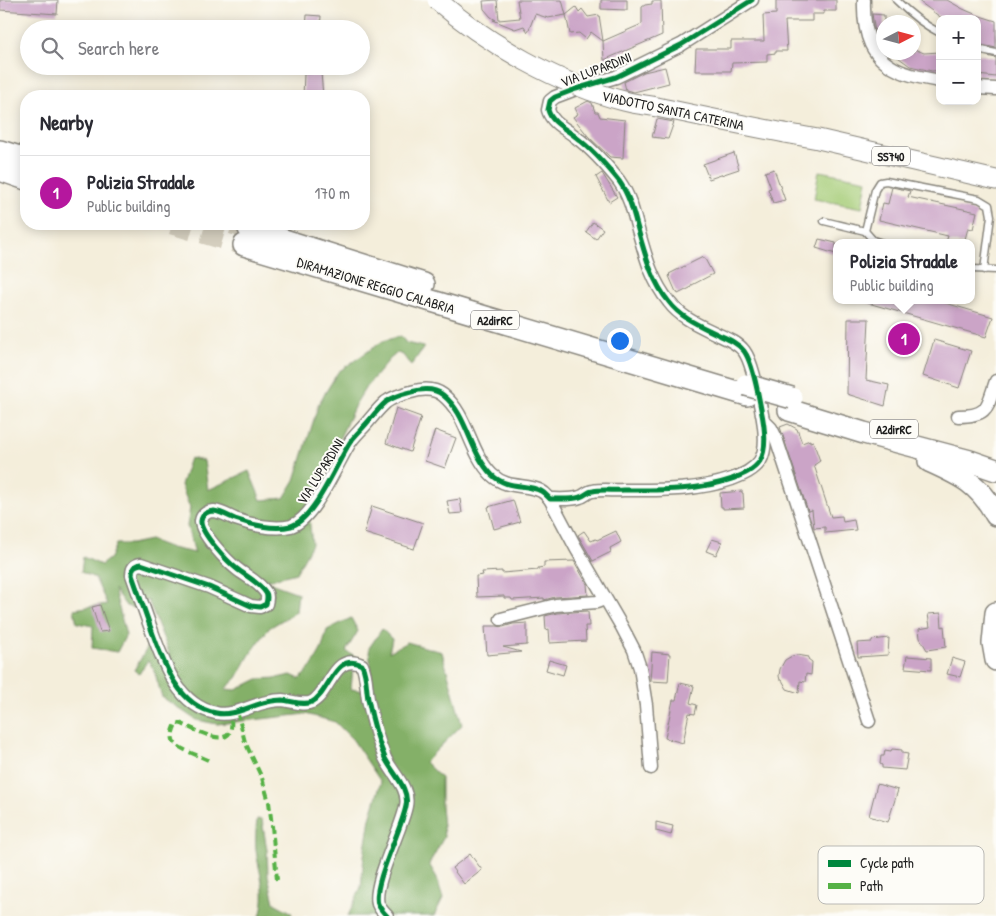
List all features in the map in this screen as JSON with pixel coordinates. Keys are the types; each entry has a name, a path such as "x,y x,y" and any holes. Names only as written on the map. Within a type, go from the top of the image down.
{"highway":[{"path":"8,161 20,173"},
{"name":"DIRAMAZIONE REGGIO CALABRIA","path":"246,237 791,404 996,459"},
{"name":"DIRAMAZIONE REGGIO CALABRIA","path":"791,404 864,433 970,461 996,470"},
{"path":"864,433 955,472 982,493 996,515"},
{"path":"995,622 993,643 996,660"}],"main road":[{"name":"VIADOTTO SANTA CATERINA","path":"437,0 488,40 541,68 594,92 624,101 818,139 996,180"}],"street":[{"name":"VIA LUPARDINI","path":"387,916 381,911 378,904 378,885 403,820 407,803 404,788 388,764 378,740 362,665 350,663 337,669 319,697 312,702 305,704 282,700 258,704 230,713 216,714 197,706 186,697 164,664 132,575 132,570 141,564 209,587 250,606 263,606 266,604 267,597 265,592 235,568 215,547 202,527 201,521 203,516 207,512 222,512 246,523 261,526 292,526 301,521 320,496 350,442 375,414 387,401 402,394 419,390 430,390 440,393 450,402 459,414 471,443 484,465 493,475 512,486 542,492 550,499 579,498 591,491 685,489 720,483 736,478 755,466 761,460 764,451 764,421 752,371 744,351 737,344 688,320 670,303 652,276 632,205 620,182 603,162 578,138 553,120 548,110 550,101 555,97 616,77 681,44 752,0"},
{"path":"864,0 864,25 874,51 894,68 904,73 936,80"},
{"path":"981,88 996,89"},
{"path":"958,416 972,416 982,412 988,403 996,381"},
{"path":"764,421 771,428 776,438 869,721"},
{"path":"550,499 634,650 640,668 646,705 651,768"},
{"path":"501,619 556,605 597,602 605,599"}],"lane":[{"path":"896,0 920,21 936,31"},
{"path":"981,50 996,53"},
{"path":"865,231 875,190 880,182 886,181 979,199 989,205 991,216 984,270"},
{"path":"824,221 865,231 872,239"},
{"path":"975,269 996,270"}],"green space":[{"path":"819,171 867,180 862,208 814,199"},
{"path":"401,336 406,343 424,347 411,366 403,355 397,353 366,387 355,405 308,507 312,544 296,573 265,581 298,593 296,612 269,628 249,656 237,678 225,689 236,690 258,679 291,675 300,679 312,666 322,648 327,630 351,618 358,631 346,651 354,656 351,689 373,692 369,648 382,629 392,639 389,652 407,642 442,652 462,725 425,762 441,778 444,837 429,864 436,876 443,898 434,916 348,916 361,887 370,818 381,782 353,740 335,722 306,714 217,724 196,720 162,697 154,670 148,660 139,674 134,670 149,645 170,655 148,600 134,608 126,606 114,589 126,635 117,652 92,648 93,626 77,623 74,609 107,604 95,578 81,572 83,557 101,565 110,558 116,544 131,544 150,540 171,548 195,553 187,526 190,508 181,485 190,458 204,461 208,490 249,471 261,500 284,498 295,480 319,403 338,372 383,341"},
{"path":"257,819 262,820 267,850 268,875 274,903 291,912 292,916 260,916 263,890 256,850"}],"building":[{"path":"0,0 58,0 57,14 0,10"},
{"path":"497,0 499,20 520,18 517,0 562,0 566,15 548,18 535,14 528,32 524,26 515,29 493,20 496,20 484,9 483,1"},
{"path":"601,0 627,0 627,10 601,9"},
{"path":"776,0 836,0 836,11 812,14 812,21 785,21 787,51 776,51 776,53 767,54 767,62 732,63 731,71 695,71 696,49 731,49 731,41 764,41 763,15 776,14"},
{"path":"917,0 947,0 977,15 938,15"},
{"path":"652,1 661,1 662,35 604,60 603,41 642,24 642,7 652,4"},
{"path":"576,7 579,12 582,9 588,17 599,15 603,41 591,32 586,39 579,33 570,34 566,15"},
{"path":"872,14 884,15 876,15 876,35"},
{"path":"307,15 321,16 321,20 307,20"},
{"path":"981,16 996,21 996,48 981,45"},
{"path":"921,52 936,52 936,70 910,66 902,60 921,60"},
{"path":"981,55 996,58 996,77 981,75"},
{"path":"665,67 669,83 634,92 626,90 624,82 644,72"},
{"path":"304,75 321,75 322,90 303,90"},
{"path":"588,101 592,103 595,112 598,112 600,117 625,120 623,158 610,157 588,136 573,117 578,114 575,108"},
{"path":"657,119 674,122 668,139 652,137"},
{"path":"734,153 739,169 709,179 703,164"},
{"path":"774,169 785,200 773,203 768,189 771,188 765,172"},
{"path":"602,173 617,197 609,202 596,177"},
{"path":"892,187 910,191 908,197 977,212 973,229 968,228 965,239 947,239 948,236 879,220 883,203 888,204"},
{"path":"593,222 603,229 596,239 586,232"},
{"path":"819,239 833,242 833,253 816,248"},
{"path":"703,257 713,274 678,294 669,274"},
{"path":"871,304 949,304 993,317 986,337"},
{"path":"848,319 869,319 866,380 889,385 885,406 847,394"},
{"path":"934,340 971,351 959,388 923,376"},
{"path":"396,408 421,417 410,452 386,443"},
{"path":"788,424 797,429 802,443 810,440 810,442 813,441 820,461 814,465 831,517 842,516 843,522 854,520 856,530 825,533 825,527 814,528 812,510 808,511 780,427"},
{"path":"435,430 456,438 445,468 425,461"},
{"path":"742,491 744,508 723,509 721,507 720,493"},
{"path":"460,499 462,513 450,514 447,501"},
{"path":"513,500 520,522 494,529 488,507"},
{"path":"372,506 423,523 414,549 364,533"},
{"path":"584,531 591,541 616,531 621,542 610,548 611,552 593,561 578,535"},
{"path":"712,539 722,542 716,555 706,551"},
{"path":"574,561 587,584 588,595 555,597 544,600 544,598 512,600 511,598 504,598 504,596 477,597 476,576 483,575 482,572 502,571 502,573 538,570 538,568 544,567 544,562"},
{"path":"100,605 109,631 100,632 92,607"},
{"path":"588,611 589,626 585,626 586,641 550,643 549,629 546,630 545,616 557,613"},
{"path":"941,613 946,647 927,650 920,638 919,629 930,627 928,614"},
{"path":"527,623 527,645 503,647 521,652 487,655 485,626 503,627"},
{"path":"889,638 888,655 858,657 857,643"},
{"path":"652,652 670,654 668,682 650,681"},
{"path":"797,655 809,657 808,659 812,662 811,675 806,674 805,682 800,681 799,693 787,689 779,676 780,669 785,660"},
{"path":"907,656 931,658 931,670 905,668"},
{"path":"952,658 965,662 960,677 947,674"},
{"path":"549,660 566,665 563,675 546,670"},
{"path":"680,683 694,686 690,703 697,705 695,714 689,713 683,743 665,738 673,700 676,700"},
{"path":"892,749 902,750 902,753 908,754 905,770 882,768 880,764 881,756 884,756 885,750 891,751"},
{"path":"877,784 898,790 888,822 869,816"},
{"path":"656,822 673,826 671,835 656,831"},
{"path":"470,854 482,870 464,884 452,868"}],"tunnel":[{"path":"193,230 244,245"}],"marked path":[{"path":"237,711 245,742 262,778 269,802 277,880"},
{"path":"208,760 176,745 173,738 176,724 182,724 208,735 224,737 229,733 231,726 230,713"}],"cycle path":[{"path":"387,916 378,904 377,895 407,799 403,787 385,758 380,744 371,714 365,673 362,665 353,662 339,668 318,697 309,703 277,700 222,714 202,709 190,701 172,679 155,639 132,575 133,569 141,564 209,587 251,606 260,607 266,604 267,595 263,589 237,569 210,540 202,526 203,516 208,512 214,511 248,523 270,527 291,526 300,521 316,503 351,441 378,410 392,399 419,390 436,391 451,403 458,413 484,466 498,480 511,485 529,487 541,491 550,499 577,498 597,490 665,490 705,486 732,479 754,467 762,456 765,435 757,387 747,356 736,343 692,322 669,302 649,266 628,197 622,186 600,158 556,123 548,110 550,101 555,97 616,77 681,45 752,0"}],"place":[{"name":"Polizia Stradale","path":"904,339"}]}
